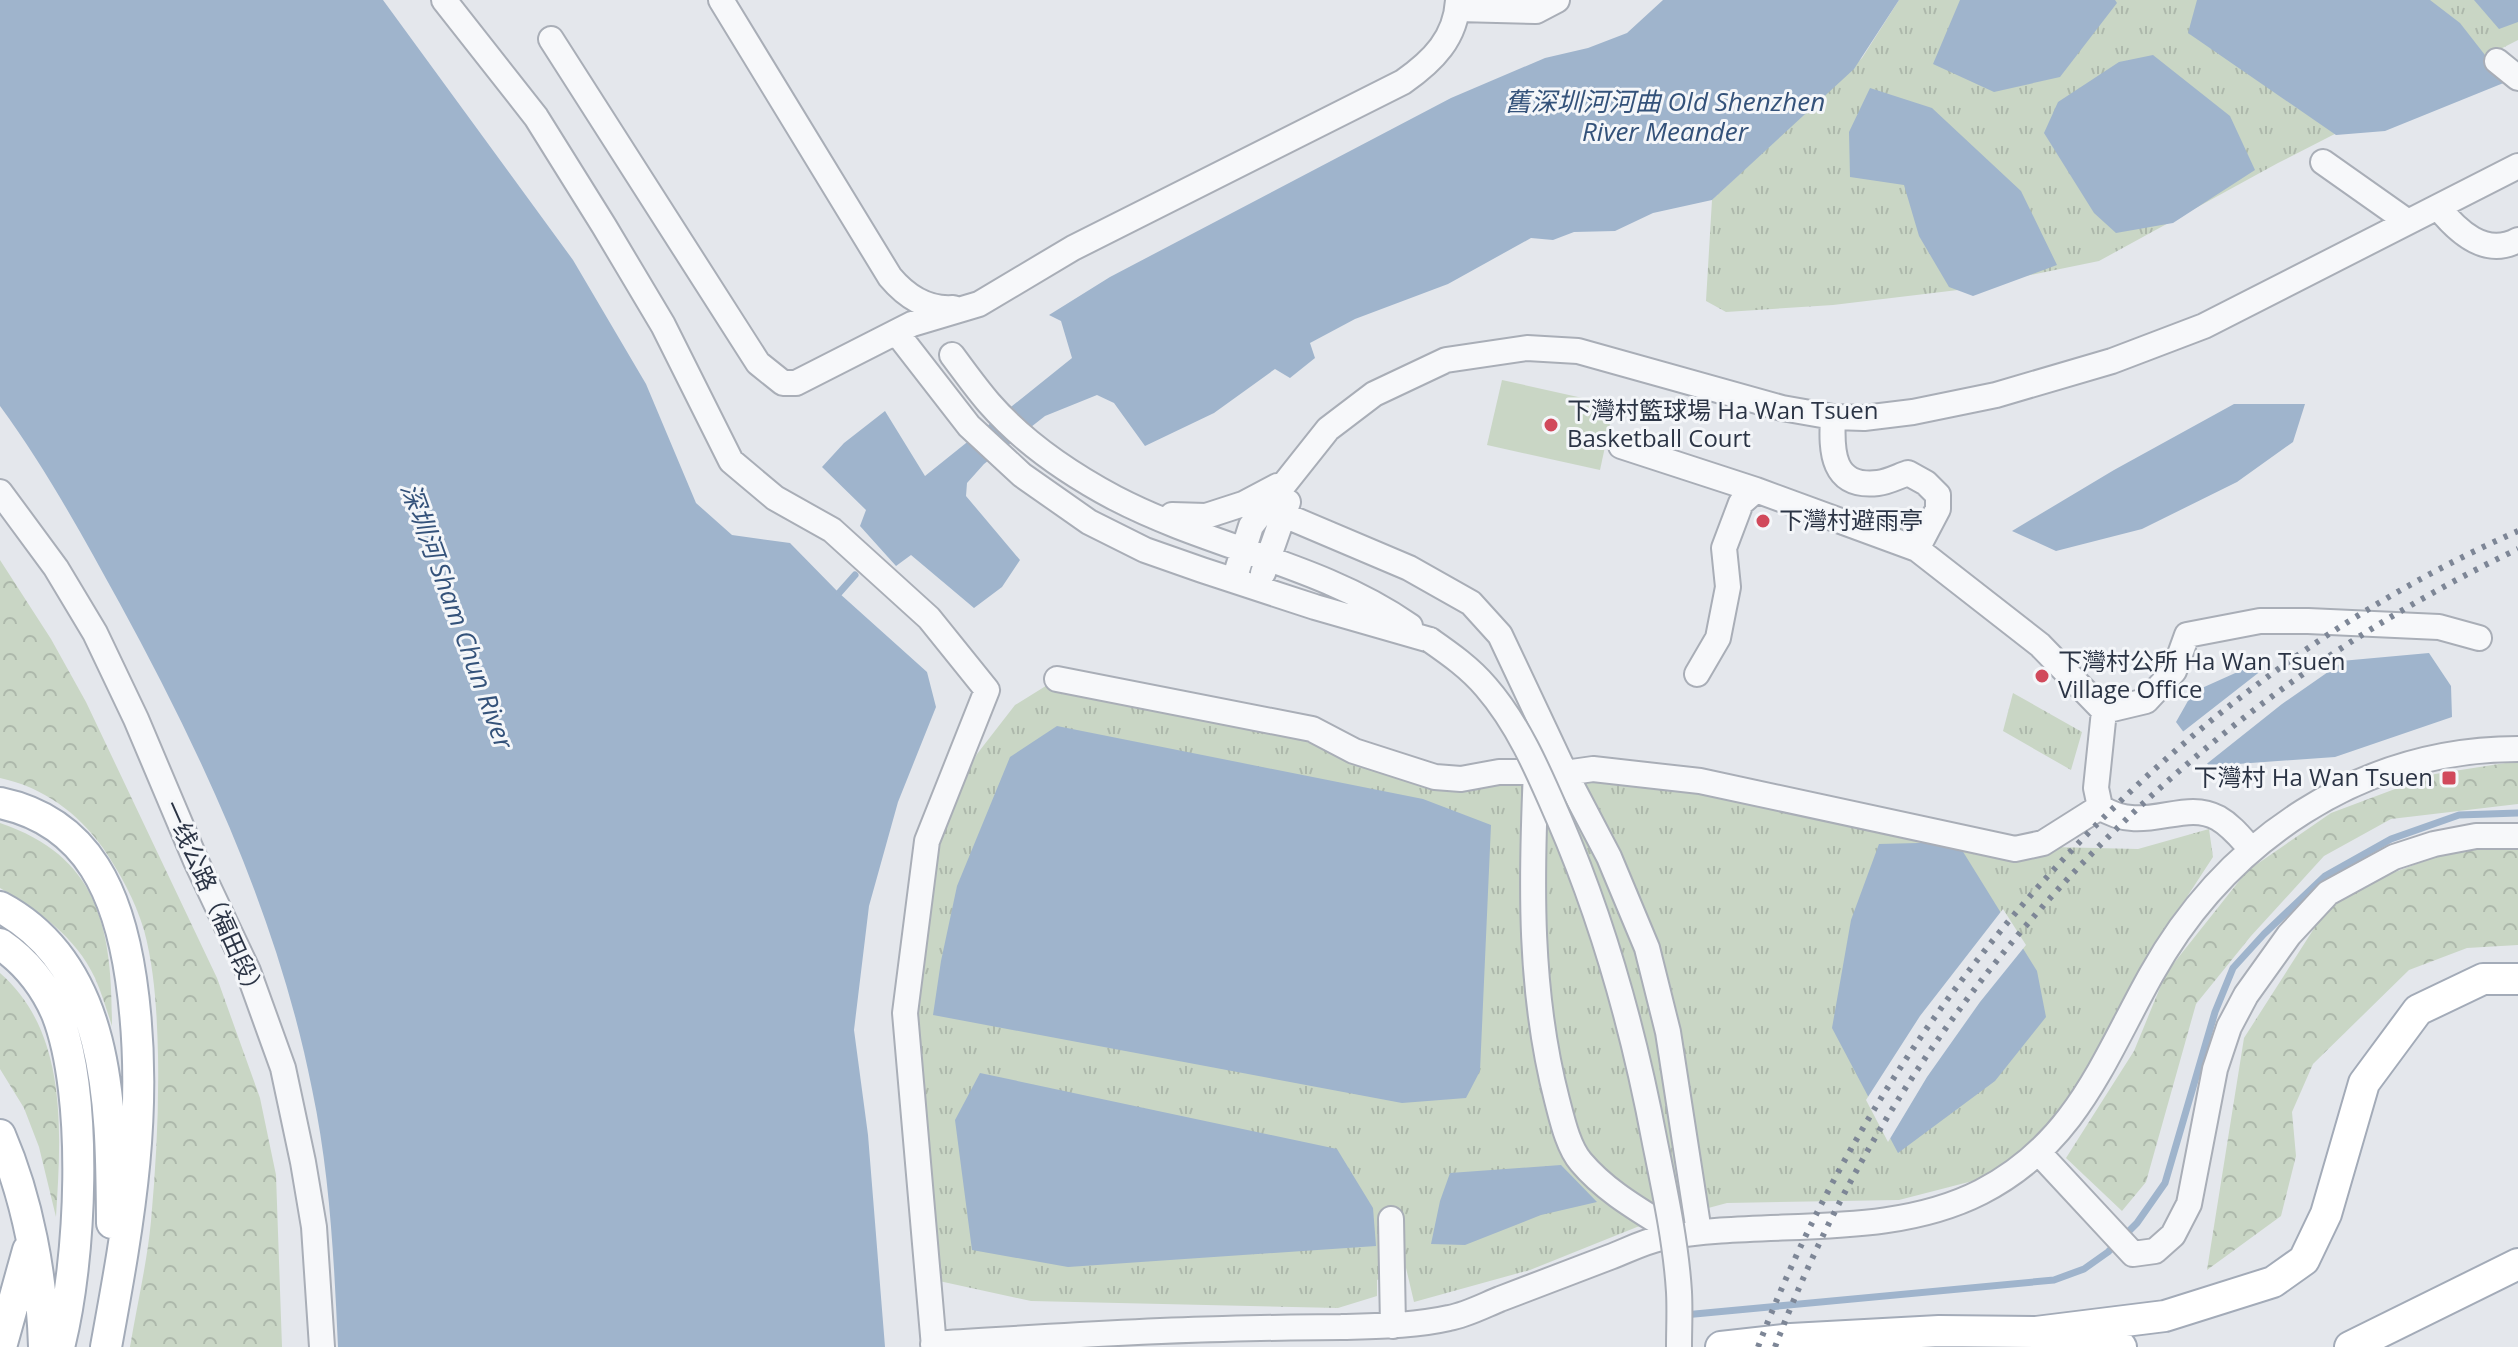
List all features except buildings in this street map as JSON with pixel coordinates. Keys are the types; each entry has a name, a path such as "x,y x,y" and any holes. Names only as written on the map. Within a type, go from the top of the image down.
{"main road":[{"path":"0,803 36,815 61,830 83,850 112,898 126,948 140,1066 139,1122 133,1182 106,1346"},
{"path":"0,907 17,916 42,937 63,962 78,984 92,1019 99,1048 111,1153 112,1222 106,1346"},
{"path":"0,944 27,966 43,988 57,1015 71,1075 75,1108 75,1251 59,1347"},
{"path":"1721,1347 1791,1339 1939,1331 2036,1332 2165,1316 2273,1282 2304,1260 2326,1214 2364,1083 2418,1010 2483,979 2518,979"},
{"path":"0,1135 15,1172 30,1240 41,1305 44,1347"},
{"path":"1,1347 30,1240"},
{"path":"27,1347 33,1295 30,1240"},
{"path":"2350,1347 2518,1264"},
{"path":"2036,1332 2106,1346"}],"street":[{"path":"444,0 536,117 589,201 663,325 731,461 775,498 832,530 929,618 987,690 927,841 905,1013 933,1345 1060,1334 1393,1326 1451,1318 1655,1239 1910,1217 1960,1202 1985,1190 2039,1153 2079,1107 2182,924 2220,878 2274,830 2321,801 2376,775 2437,757 2483,750 2518,749"},
{"path":"721,0 890,277 907,295 930,306 962,308 979,304"},
{"path":"551,39 758,363 783,383 796,383 912,324 979,304 1073,248 1403,82 1425,67 1448,41 1458,4 1536,11 1557,0"},
{"path":"2497,61 2518,78"},
{"path":"2323,162 2408,222"},
{"path":"1234,580 1251,526 1328,429 1374,394 1446,360 1527,348 1578,351 1782,408 1833,417 1864,418 1913,412 1996,395 2112,361 2204,326 2518,166"},
{"path":"2438,207 2454,227 2470,239 2495,247 2518,240"},
{"path":"896,332 969,426 994,451 1050,496 1089,522 1145,550 1315,607 1430,640"},
{"path":"952,355 990,404 1061,466 1153,515 1326,580 1391,613 1457,659 1486,687 1527,748 1577,859 1616,970 1652,1122 1679,1291 1679,1347"},
{"path":"1833,417 1833,452 1837,467 1847,478 1865,483 1882,483 1908,473 1926,483 1938,495 1938,509 1917,549"},
{"path":"1621,446 1756,490 1917,549 2040,645 2104,711"},
{"path":"1153,515 1206,516 1219,512 1275,488 1301,464"},
{"path":"1258,588 1301,464"},
{"path":"1697,674 1718,638 1728,587 1724,548 1741,503 1756,490"},
{"name":"一线公路（福田段）","path":"0,492 56,568 95,633 248,971 283,1068 303,1162 314,1227 322,1347"},
{"path":"1284,515 1409,568 1471,603 1500,635 1609,857 1647,948 1668,1032 1689,1234"},
{"path":"2104,711 2146,701 2174,671 2187,635 2260,621 2308,621 2439,627 2479,638"},
{"path":"1057,679 1312,729 1354,751 1435,777 1461,779 1562,766 1700,781 2015,849 2043,843 2100,807"},
{"path":"2100,807 2096,788 2104,711"},
{"path":"1536,771 1532,932 1544,1052 1562,1120 1579,1160 1628,1204 1689,1234"},
{"path":"2100,807 2123,819 2209,814 2226,823 2251,849"},
{"path":"2039,1153 2133,1254 2155,1251 2173,1235 2189,1204 2215,1069 2229,1027 2246,995 2289,935 2328,893 2394,857 2434,844 2476,836 2518,836"},
{"path":"1391,1219 1393,1326"}],"green space":[{"path":"1899,0 2518,0 2518,40 2278,163 2099,261 1958,290 1833,305 1726,312 1706,301 1712,200 1862,58"},
{"name":"下灣村籃球場 Ha Wan Tsuen Basketball Court","path":"1502,380 1614,405 1600,470 1487,445"},
{"path":"0,560 51,639 86,702 217,978 260,1098 276,1175 282,1347 130,1347 149,1237 156,1159 158,1056 151,961 132,897 93,835 71,813 45,795 0,778"},
{"path":"1057,679 1450,771 1524,761 2005,846 2138,849 2209,829 2213,857 2145,961 2068,1107 1992,1176 1899,1200 1727,1203 1637,1227 1530,1270 1414,1302 1406,1268 1377,1280 1377,1296 1338,1308 1031,1301 939,1281 904,1139 905,950 926,853 977,754 1015,705"},
{"path":"2013,693 2082,732 2071,770 2003,731"},
{"path":"2518,761 2518,804 2391,819 2324,856 2251,936 2196,1004 2146,1182 2122,1211 2066,1158 2134,1051 2166,973 2247,871 2331,813 2435,774"},
{"path":"0,823 34,838 60,856 80,877 94,902 109,959 112,1026 95,978 67,937 42,915 0,888"},
{"path":"2465,846 2518,846 2518,945 2467,948 2409,970 2313,1064 2292,1112 2296,1156 2281,1216 2207,1270 2244,1038 2336,894"},
{"path":"0,973 22,997 39,1025 49,1055 59,1120 56,1217 39,1147 24,1108 0,1069"}],"water":[{"name":"深圳河 Sham Chun River","path":"0,0 383,0 573,260 646,384 696,503 732,535 790,543 839,593 927,672 936,707 898,802 869,906 854,1030 868,1135 885,1347 338,1347 330,1217 318,1121 297,1025 258,899 208,778 150,660 62,502 0,406"},
{"name":"舊深圳河河曲 Old Shenzhen River Meander","path":"1663,0 1899,0 1854,69 1712,200 1653,213 1615,231 1574,232 1553,240 1531,238 1448,284 1355,319 1310,343 1315,358 1290,378 1275,369 1214,413 1145,446 1114,403 1097,395 1045,416 984,464 967,483 966,496 1020,560 1002,587 974,608 911,555 896,566 860,526 866,510 822,467 844,443 885,411 925,476 1072,358 1061,321 1049,315 1110,277 1451,98 1545,58 1588,48 1627,33"},
{"path":"1960,0 2115,0 2117,3 2060,77 1994,92 1933,64"},
{"path":"2197,0 2430,0 2460,23 2506,82 2385,131 2336,135 2188,33"},
{"path":"2474,0 2518,0 2518,22 2499,29"},
{"path":"2153,55 2230,116 2255,170 2173,223 2116,233 2094,213 2044,133 2058,102 2119,62"},
{"path":"1870,88 1932,108 2021,191 2057,265 1973,296 1949,287 1919,236 1904,185 1850,177 1849,132"},
{"path":"2234,404 2305,404 2293,442 2237,482 2142,529 2056,551 2012,531 2114,470"},
{"path":"2429,653 2451,686 2452,717 2335,757 2209,766 2176,722 2193,692 2242,670"},
{"path":"1057,726 1423,799 1491,825 1480,1071 1466,1098 1402,1103 933,1015 957,886 1010,757"},
{"path":"1957,842 2037,971 2046,1017 1995,1081 1898,1153 1832,1028 1851,920 1879,844"},
{"path":"980,1073 1337,1149 1373,1208 1376,1246 1068,1267 972,1250 955,1120"},
{"path":"1561,1165 1597,1202 1541,1215 1465,1245 1431,1244 1440,1201 1450,1173"}],"pier":[{"path":"2351,656 2282,704 2204,766 2180,734 2271,663"},
{"path":"2003,909 2026,945 1980,1002 1927,1077 1888,1142 1866,1100 1920,1016"}],"waterway":[{"path":"839,593 855,575"},
{"path":"1684,1315 2054,1280 2084,1269 2108,1252 2137,1223 2165,1183 2215,1012 2233,968 2264,934 2325,876 2391,839 2459,815 2518,813"}],"railway":[{"path":"1758,1347 1815,1217 1884,1093 1966,975 2058,864 2161,763 2272,673 2392,595 2518,531"},
{"path":"1775,1347 1831,1219 1900,1097 1979,983 2070,877 2169,780 2278,692 2394,615 2518,549"}],"place":[{"name":"下灣村籃球場 Ha Wan Tsuen Basketball Court","path":"1551,425"},
{"name":"下灣村避雨亭","path":"1763,521"},
{"name":"下灣村公所 Ha Wan Tsuen Village Office","path":"2042,676"},
{"name":"下灣村 Ha Wan Tsuen","path":"2449,778"}]}
